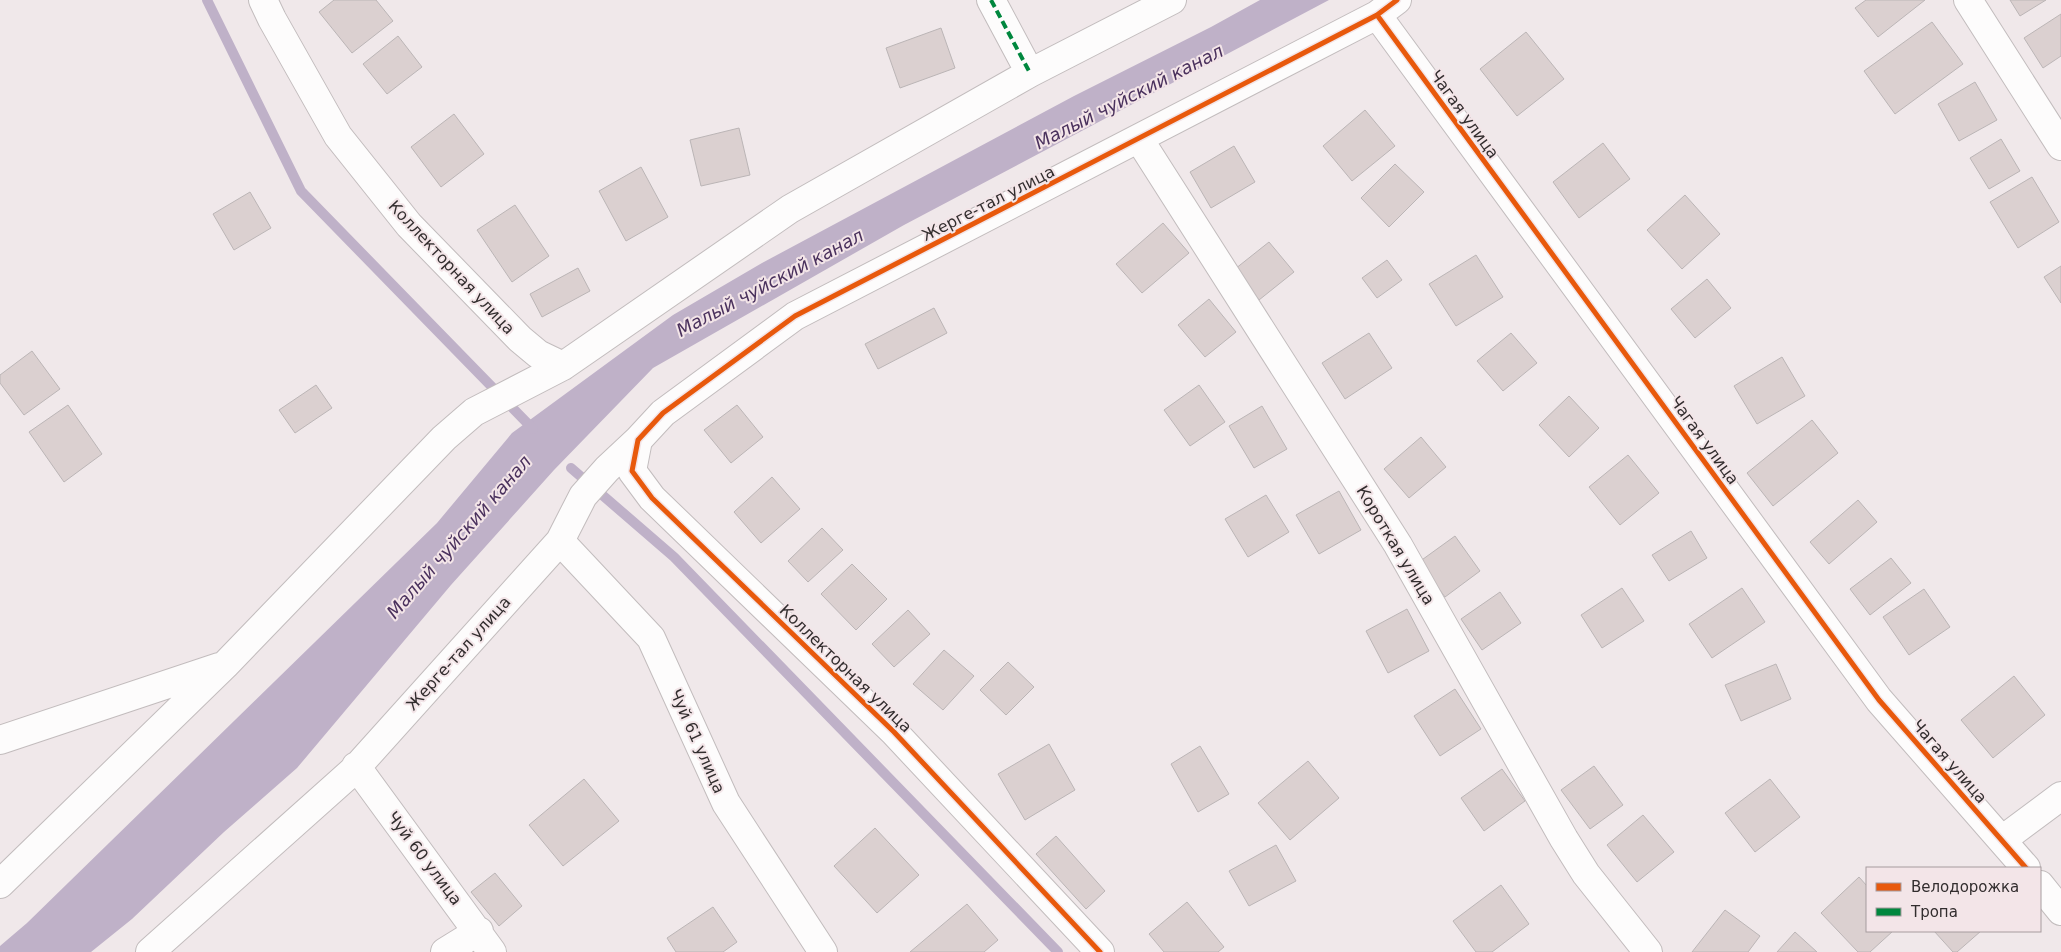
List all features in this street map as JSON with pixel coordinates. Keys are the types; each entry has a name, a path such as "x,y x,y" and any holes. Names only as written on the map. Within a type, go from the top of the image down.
{"street":[{"name":"Коллекторная улица","path":"263,0 338,136 409,225 520,339 538,354 563,366"},
{"path":"990,0 1030,73"},
{"path":"0,884 225,666 444,438 474,412 563,366 790,209 1030,73 1172,0"},
{"path":"1968,0 2061,146"},
{"name":"Жерге-тал улица","path":"150,952 356,768 560,541 583,496 663,413 795,316 1139,139 1387,8"},
{"name":"Чагая улица","path":"1387,8 1880,700 2025,867"},
{"name":"Короткая улица","path":"1139,139 1398,545 1586,874 1648,952"},
{"name":"Коллекторная улица","path":"638,440 632,472 652,498 894,732 1100,952"},
{"name":"Чуй 61 улица","path":"560,541 651,638 726,803 823,952"},
{"path":"1,738 225,666"},
{"name":"Чуй 60 улица","path":"356,766 485,942"},
{"path":"2002,840 2061,796"},
{"path":"2041,886 2061,911"},
{"path":"445,952 485,942"}],"water":[{"name":"Малый чуйский канал","path":"1260,0 1329,0 904,225 653,368 554,470 451,585 297,768 224,832 132,919 91,952 0,952 0,946 27,923 437,523 512,433 673,315 762,263 1074,96 1211,27"}],"building":[{"path":"334,0 376,0 393,21 352,53 319,12"},
{"path":"1866,0 1925,0 1878,37 1855,8"},
{"path":"2010,0 2046,0 2020,16"},
{"path":"2061,14 2061,56 2043,68 2024,38"},
{"path":"1932,22 1963,64 1895,114 1864,71"},
{"path":"941,28 955,68 900,88 886,48"},
{"path":"1526,32 1564,79 1517,116 1480,69"},
{"path":"398,36 422,67 387,94 363,64"},
{"path":"1975,82 1997,120 1959,141 1938,104"},
{"path":"1365,110 1395,146 1352,181 1323,146"},
{"path":"454,114 484,154 441,187 411,147"},
{"path":"739,128 750,175 701,186 690,140"},
{"path":"2001,139 2020,171 1989,189 1970,158"},
{"path":"1603,143 1630,179 1579,218 1553,182"},
{"path":"1234,146 1255,182 1211,208 1190,172"},
{"path":"1395,164 1424,192 1389,227 1361,198"},
{"path":"641,167 668,217 626,241 599,191"},
{"path":"2032,177 2059,222 2018,248 1990,202"},
{"path":"250,192 271,228 234,250 213,214"},
{"path":"1685,195 1720,234 1682,269 1647,230"},
{"path":"515,205 549,256 512,282 477,230"},
{"path":"1163,223 1189,253 1142,293 1116,264"},
{"path":"1269,242 1294,272 1259,300 1235,269"},
{"path":"1476,255 1503,297 1456,326 1429,284"},
{"path":"1387,260 1402,280 1377,298 1362,278"},
{"path":"2061,266 2061,303 2044,277"},
{"path":"578,268 590,291 542,317 530,294"},
{"path":"1707,279 1731,308 1695,338 1671,309"},
{"path":"1209,299 1236,332 1205,357 1178,325"},
{"path":"934,308 947,333 878,369 865,344"},
{"path":"1369,333 1392,368 1345,399 1322,363"},
{"path":"1511,333 1537,363 1503,391 1477,361"},
{"path":"32,351 60,389 24,415 0,383 0,375"},
{"path":"1782,357 1805,396 1757,424 1734,386"},
{"path":"316,385 332,408 295,433 279,410"},
{"path":"1199,385 1225,422 1190,446 1164,410"},
{"path":"1569,396 1599,428 1569,457 1539,425"},
{"path":"68,405 102,454 64,482 29,432"},
{"path":"737,405 763,437 731,463 704,430"},
{"path":"1262,406 1287,449 1254,468 1229,426"},
{"path":"1812,420 1838,453 1773,506 1747,473"},
{"path":"1421,437 1446,467 1409,498 1384,469"},
{"path":"1628,455 1659,493 1620,525 1589,487"},
{"path":"772,477 800,509 761,543 734,512"},
{"path":"1339,491 1361,530 1319,554 1296,515"},
{"path":"1266,495 1289,532 1248,557 1225,519"},
{"path":"1858,500 1877,522 1829,564 1810,542"},
{"path":"822,528 843,550 808,582 788,561"},
{"path":"1691,531 1707,558 1669,581 1652,555"},
{"path":"1455,536 1480,571 1445,597 1419,562"},
{"path":"1891,558 1911,583 1870,615 1850,589"},
{"path":"852,564 887,599 856,630 821,594"},
{"path":"1622,588 1644,621 1602,648 1581,615"},
{"path":"1742,588 1765,622 1712,658 1689,624"},
{"path":"1924,589 1950,627 1909,655 1883,617"},
{"path":"1500,592 1521,623 1482,650 1461,619"},
{"path":"1407,609 1429,651 1388,673 1366,631"},
{"path":"908,610 930,634 894,667 872,644"},
{"path":"944,650 974,676 943,710 913,684"},
{"path":"1008,662 1034,687 1006,715 980,690"},
{"path":"1776,664 1791,699 1741,721 1725,685"},
{"path":"2014,676 2045,715 1993,758 1961,720"},
{"path":"1455,689 1481,729 1440,756 1414,716"},
{"path":"1049,744 1075,790 1025,820 998,774"},
{"path":"1200,746 1229,794 1198,812 1171,764"},
{"path":"1308,761 1339,798 1290,840 1258,803"},
{"path":"1594,766 1623,805 1590,829 1561,790"},
{"path":"1502,769 1525,801 1484,831 1461,798"},
{"path":"584,779 619,821 563,866 529,825"},
{"path":"1770,779 1800,817 1755,852 1725,813"},
{"path":"1643,815 1674,852 1637,882 1607,845"},
{"path":"875,828 919,875 877,913 834,866"},
{"path":"1056,836 1105,891 1086,909 1036,854"},
{"path":"1276,845 1296,881 1249,906 1229,871"},
{"path":"495,873 522,906 499,926 471,892"},
{"path":"1859,877 1866,885 1866,932 1892,932 1870,952 1858,952 1821,913"},
{"path":"1501,885 1529,924 1492,952 1476,952 1453,921"},
{"path":"1187,902 1224,947 1218,952 1164,952 1149,934"},
{"path":"967,904 998,940 984,952 910,952"},
{"path":"713,907 737,942 723,952 676,952 667,938"},
{"path":"1725,910 1760,936 1748,952 1692,952"},
{"path":"1795,932 1817,952 1777,952"},
{"path":"1935,932 1980,932 1957,952 1953,952"}],"waterway":[{"path":"207,0 301,191 533,429"},
{"path":"571,468 674,557 1058,952"}],"marked path":[{"path":"991,0 1030,73"}],"cycle path":[{"path":"1100,952 894,732 652,498 632,471 638,440 663,413 795,316 1377,15 1397,0"},
{"path":"1377,15 1879,700 2025,867"}]}
